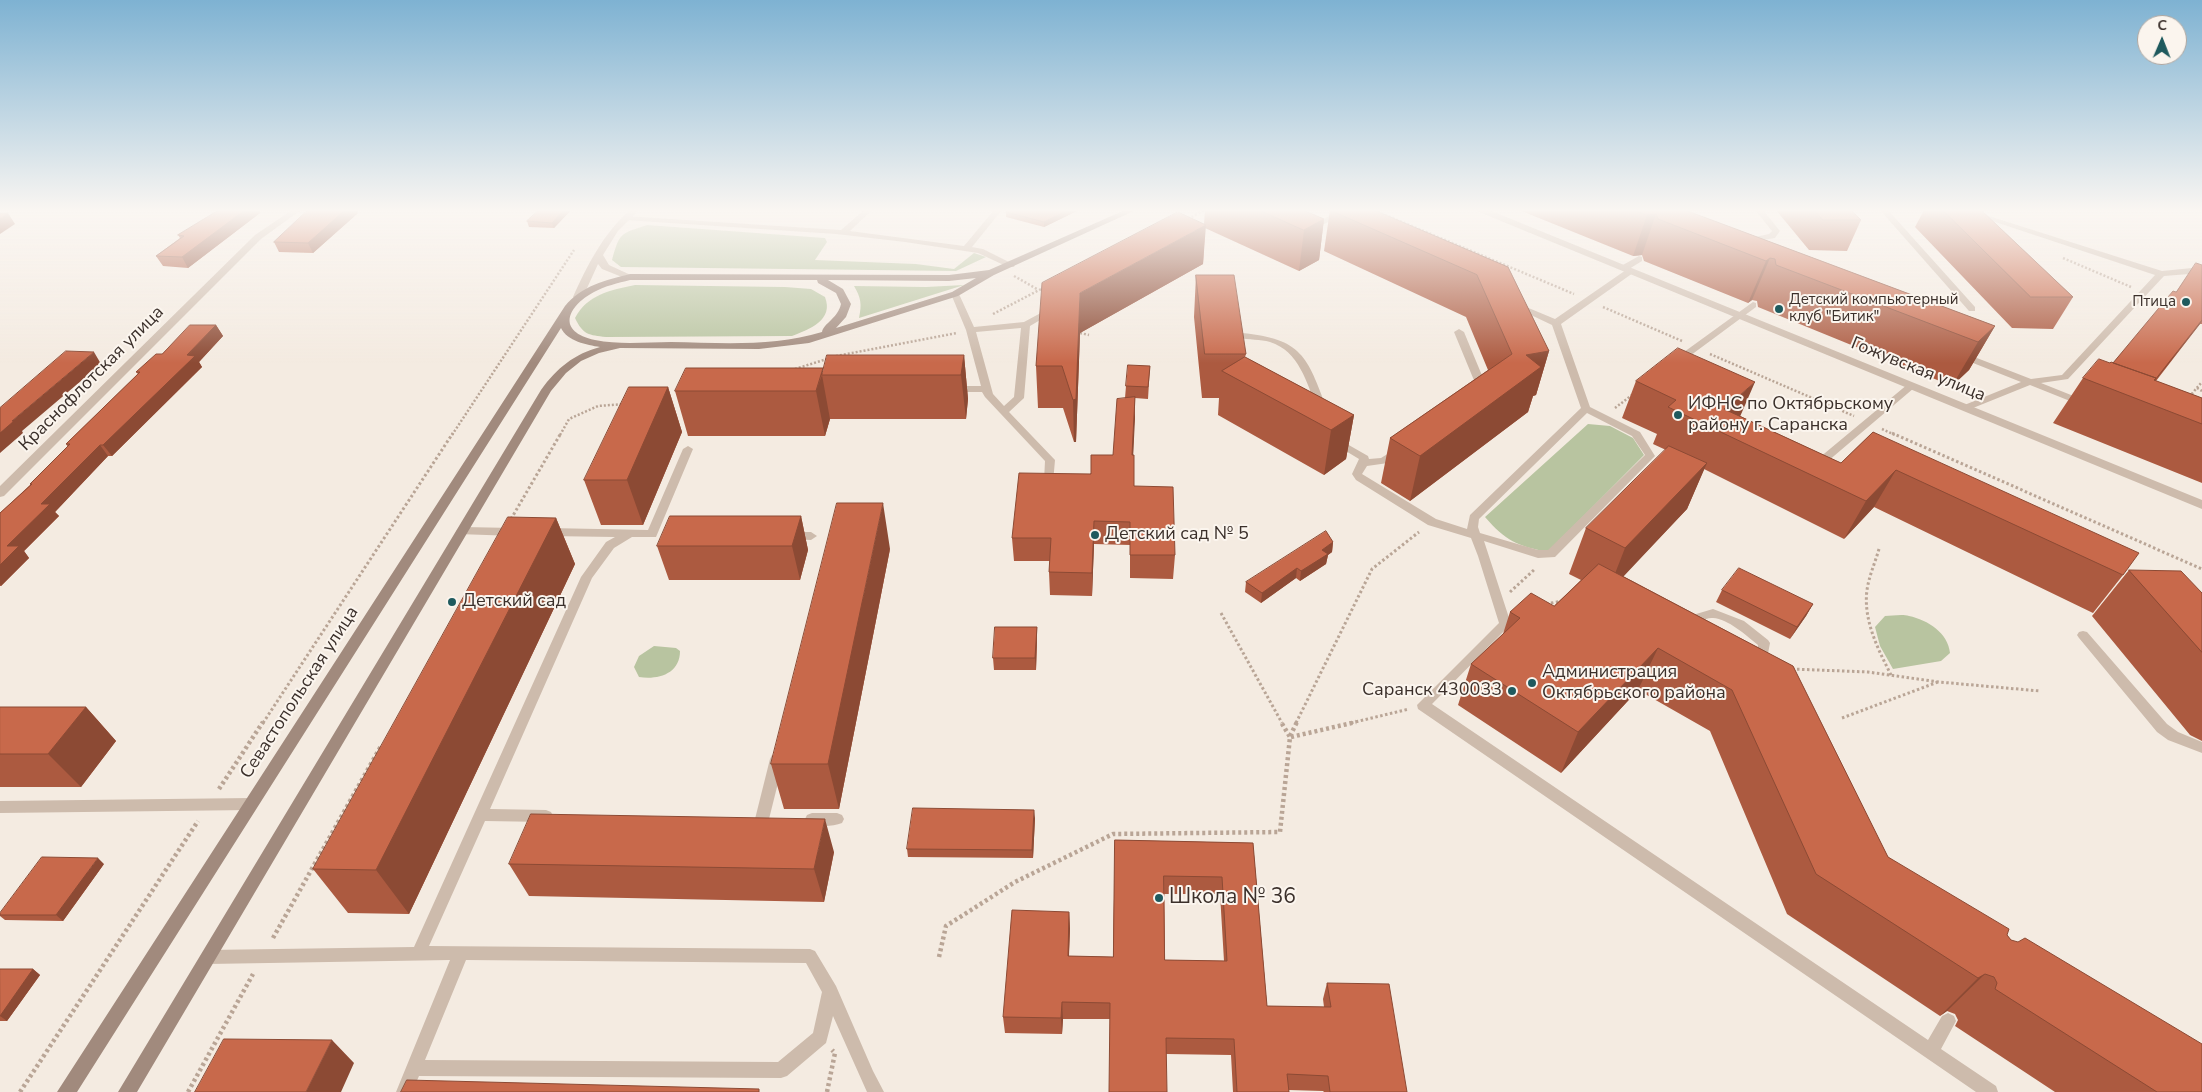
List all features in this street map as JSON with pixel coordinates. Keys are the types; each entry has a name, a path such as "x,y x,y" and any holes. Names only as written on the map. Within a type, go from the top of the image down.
{"street":[{"name":"Краснофлотская улица","path":"0,493 234,261"},
{"path":"578,297 595,261"},
{"path":"601,261 605,267 630,278"},
{"path":"565,315 564,324 568,332 578,338 595,343 620,345 759,346 805,341 955,294 991,273 1019,261"},
{"name":"Гожувская улица","path":"1605,261 2202,505"},
{"path":"578,297 590,289 606,283 630,278 949,278 991,273"},
{"path":"800,278 821,281 835,286 843,294 846,304 844,314 836,324 822,334 805,341"},
{"name":"Севастопольская улица","path":"66,1092 578,297"},
{"path":"127,1092 546,390 562,369 578,357 597,350 620,345"}],"lane":[{"path":"1001,261 1010,265"},
{"path":"1556,323 1637,261"},
{"path":"1929,261 1972,309"},
{"path":"2120,261 2160,274 2202,270"},
{"path":"1965,408 2030,382 2065,376 2160,274"},
{"path":"955,294 971,330 988,395 1050,460 1050,481"},
{"path":"1242,336 1272,339 1292,349 1307,369 1330,434 1364,458 1357,474 1360,478 1432,522 1538,554 1551,554 1650,456 1636,434 1586,409 1556,323 1510,303"},
{"path":"1668,368 1753,305"},
{"path":"971,330 1026,325 1061,306"},
{"path":"1004,411 1019,398 1026,325"},
{"path":"1459,332 1484,394 1479,401"},
{"path":"1952,351 2095,407"},
{"path":"1804,470 1812,469 1840,452 1868,423 1911,386"},
{"path":"947,389 987,389"},
{"path":"1586,409 1474,518 1472,527 1474,536 1480,546 1505,624 1422,705 1990,1092"},
{"path":"1363,463 1384,461 1408,446"},
{"path":"462,531 657,534 688,449"},
{"path":"418,955 587,577 610,545 630,534"},
{"path":"781,536 811,536"},
{"path":"1690,620 1713,613 1740,624 1764,642 1760,672"},
{"path":"2083,635 2162,728 2173,736 2202,748"},
{"path":"781,741 757,819 781,819"},
{"path":"0,807 251,804"},
{"path":"481,815 558,816"},
{"path":"800,819 837,819"},
{"path":"208,957 461,953 810,956 830,992 867,1077 876,1092"},
{"path":"404,1092 461,953"},
{"path":"414,1068 781,1070 820,1037 830,992"},
{"path":"1931,1052 1948,1021"}],"path":[{"path":"217,792 567,261"},
{"path":"1495,261 2202,568"},
{"path":"793,369 840,354 899,345 971,330 1001,309 1048,286"},
{"path":"1080,333 1089,335"},
{"path":"2184,402 2202,382"},
{"path":"2197,388 2202,391"},
{"path":"1603,417 1639,390"},
{"path":"504,532 569,419 598,406 626,404"},
{"path":"940,957 946,926 1015,882 1112,834 1280,832 1290,737 1372,569 1432,522"},
{"path":"1879,549 1867,593 1869,613 1877,648 1891,675"},
{"path":"1499,602 1551,554"},
{"path":"1543,604 1568,600"},
{"path":"1221,613 1290,737"},
{"path":"1760,672 1868,672 1939,682 2040,691"},
{"path":"1842,718 1939,682"},
{"path":"1290,737 1422,705"},
{"path":"188,1092 382,744"},
{"path":"20,1092 201,817"},
{"path":"820,1037 835,1052 827,1092"}],"green space":[{"path":"613,261 839,261 916,264 954,269 964,261 978,261 956,271 621,267"},
{"path":"635,285 811,289 825,297 827,305 826,312 819,322 813,327 792,336 606,337 591,335 581,328 575,318 586,304 600,295"},
{"path":"964,285 859,318 860,301 854,286 926,287"},
{"path":"1588,424 1610,426 1633,438 1644,455 1548,552 1520,545 1499,532 1485,517"},
{"path":"1906,615 1930,624 1945,639 1950,653 1941,661 1893,669 1880,646 1875,627 1885,616"},
{"path":"654,646 676,648 680,651 679,659 667,674 646,678 639,677 634,667 639,656"}],"building":[{"path":"1084,261 1139,261 1080,293 1076,399 1073,400 1062,366 1036,366 1042,283"},
{"path":"1445,261 1494,261 1508,267 1549,351 1526,355 1541,367 1420,456 1390,438 1512,354 1477,275"},
{"path":"1775,261 1821,261 1995,326 1978,342 1776,265"},
{"path":"1995,261 2035,261 2073,297 2031,297"},
{"path":"2196,263 2202,265 2202,320 2155,380 2156,378 2113,363 2173,291 2176,292"},
{"path":"1196,275 1234,275 1246,354 1205,354"},
{"path":"190,325 216,325 187,355 195,356 103,445 100,445 41,504 50,504 7,546 19,546 0,565 0,513 32,484 30,484 70,444 66,444 140,372 136,372 156,354 162,354"},
{"path":"1678,348 1755,382 1724,409 1841,463 1873,432 2139,553 2123,575 1896,470 1866,501 1668,407 1676,400 1636,381"},
{"path":"66,351 94,352 0,433 0,408"},
{"path":"827,355 964,355 961,375 822,375"},
{"path":"1245,357 1354,415 1331,430 1222,371"},
{"path":"2099,359 2156,378 2154,380 2202,398 2202,424 2083,378"},
{"path":"1128,365 1150,366 1148,387 1126,386"},
{"path":"686,368 823,368 816,391 675,391"},
{"path":"629,387 668,387 627,480 584,480"},
{"path":"1135,397 1132,455 1134,455 1134,486 1173,487 1175,555 1130,555 1130,522 1094,521 1092,573 1049,572 1051,538 1012,538 1019,473 1091,474 1091,455 1113,455 1117,399"},
{"path":"1669,446 1707,463 1625,548 1586,528"},
{"path":"837,503 883,503 828,764 771,764"},
{"path":"670,516 801,516 792,546 657,546"},
{"path":"508,517 556,518 376,870 313,869"},
{"path":"1326,531 1333,542 1322,550 1328,554 1301,571 1297,568 1262,593 1246,582"},
{"path":"1599,564 1793,666 1888,857 2009,929 2007,935 2011,940 2018,942 2025,938 2202,1044 2202,1092 2157,1092 1995,989 1997,983 1994,977 1985,974 1978,978 1816,874 1732,690 1658,648 1578,732 1471,664 1520,618 1510,612 1531,593 1554,606"},
{"path":"1739,568 1813,604 1797,627 1722,590"},
{"path":"2129,570 2181,571 2202,593 2202,652"},
{"path":"995,627 1037,627 1035,658 993,658"},
{"path":"0,707 86,707 48,754 0,754"},
{"path":"913,808 1034,810 1032,850 907,849"},
{"path":"531,814 825,819 814,869 509,864"},
{"path":"1115,840 1253,843 1267,1006 1331,1007 1327,983 1389,984 1407,1092 1330,1092 1328,1076 1287,1074 1289,1092 1237,1092 1234,1039 1166,1038 1167,1092 1109,1092 1110,1003 1062,1002 1061,1018 1003,1017 1012,910 1069,912 1068,956 1113,957","holes":["1164,876 1222,877 1227,961 1165,960"]},
{"path":"42,857 98,858 56,915 0,915 0,913"},
{"path":"0,969 33,969 0,1016"},
{"path":"224,1039 332,1040 306,1092 195,1092"},
{"path":"407,1080 759,1089 759,1092 401,1092"}],"place":[{"name":"Птица","path":"2186,302"},
{"name":"Детский компьютерный клуб \"Битик\"","path":"1779,309"},
{"name":"ИФНС по Октябрьскому району г. Саранска","path":"1678,415"},
{"name":"Детский сад № 5","path":"1095,535"},
{"name":"Детский сад","path":"452,602"},
{"name":"Администрация Октябрьского района","path":"1532,683"},
{"name":"Саранск 430033","path":"1512,691"},
{"name":"Школа № 36","path":"1159,898"}]}
